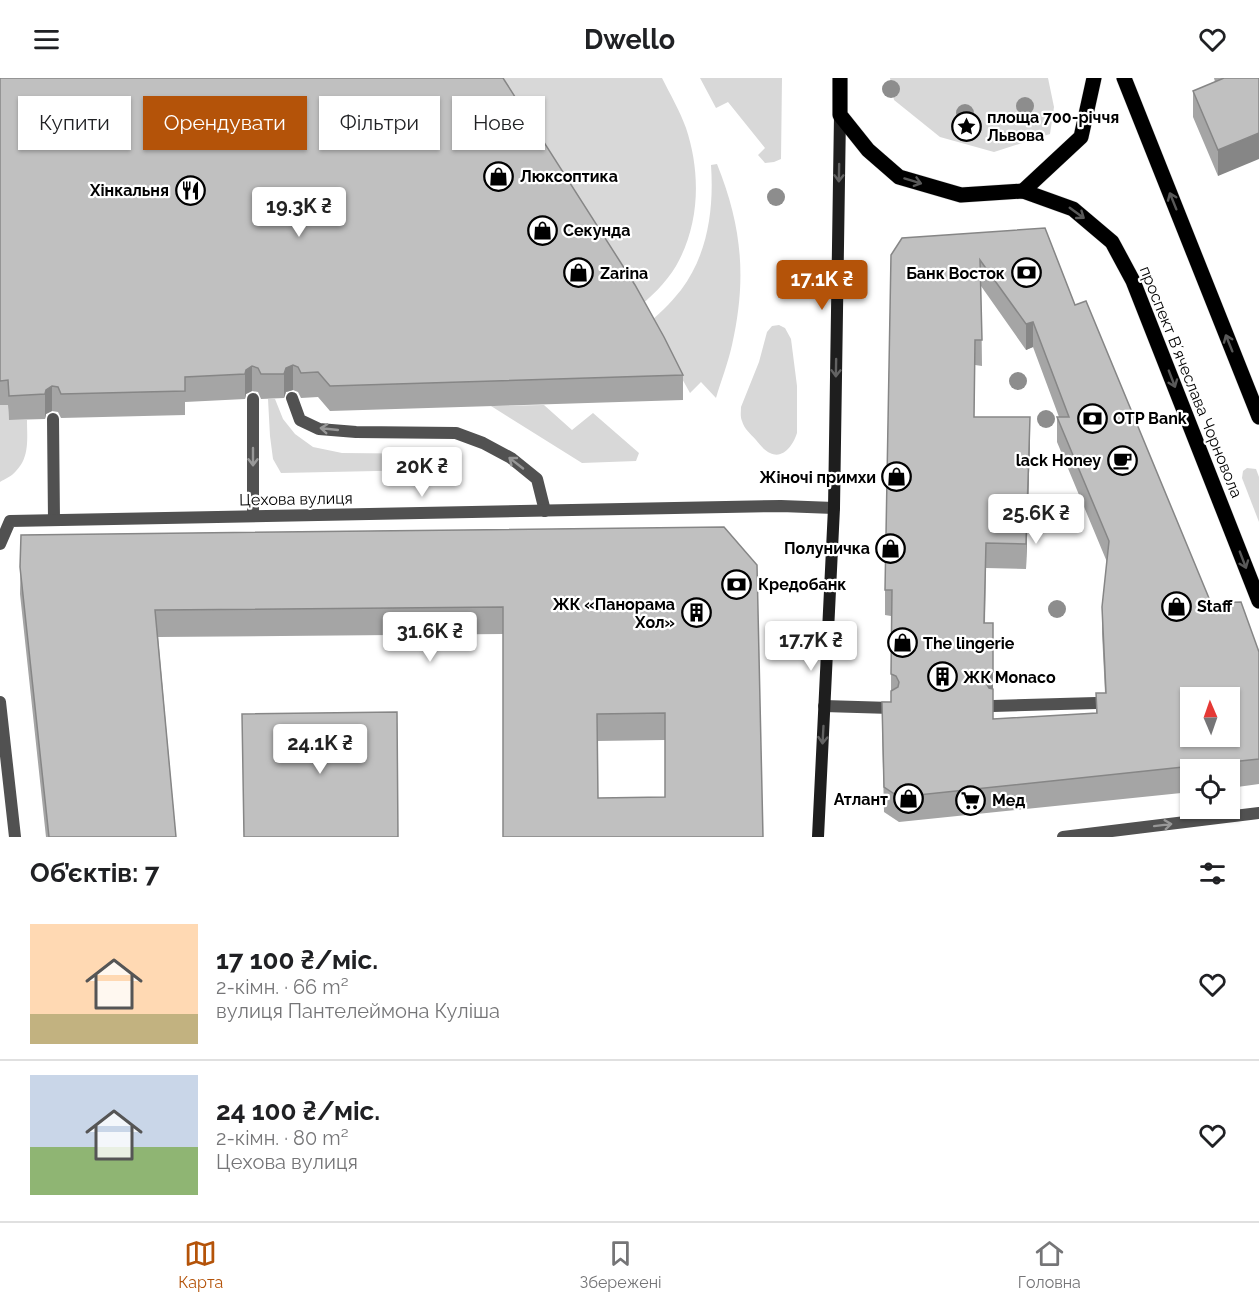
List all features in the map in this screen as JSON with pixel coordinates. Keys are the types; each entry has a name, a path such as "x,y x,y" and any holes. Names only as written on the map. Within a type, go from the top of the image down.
{"main road":[{"path":"840,78 840,115 868,150 899,177 961,195 1023,191 1081,137 1094,78"},
{"path":"1124,78 1259,417"},
{"name":"проспект Вʼячеслава Чорновола","path":"1023,191 1073,209 1112,242 1133,280 1259,600"}],"street":[{"path":"818,837 834,508 840,115"},
{"path":"292,398 300,420 319,429 456,434 483,443 511,458 537,479 544,511"},
{"path":"253,399 253,516"},
{"path":"53,419 54,520"},
{"name":"Цехова вулиця","path":"0,544 10,521 781,506 834,508"},
{"path":"993,706 1096,703"},
{"path":"824,706 891,708"},
{"path":"0,708 15,837"},
{"path":"1063,837 1259,813"}],"shaded area":[{"path":"488,78 662,78 681,115 691,145 696,180 694,216 684,250 676,266 657,290 635,310 534,150 545,150 545,96 499,96"},
{"path":"700,78 782,78 781,159 765,163 758,155 765,148 728,102 716,108"},
{"path":"890,78 1048,78 1054,107 1050,134 994,152 940,137 894,100"},
{"path":"717,164 737,231 740,253 740,298 732,345 716,398 701,382 690,393 670,357 645,326 681,290 698,261 710,214 711,165"},
{"path":"779,325 785,328 791,339 797,386 797,433 788,449 775,455 764,449 746,429 741,419 741,407 759,362 767,332 772,326"},
{"path":"268,399 275,399 283,419 295,434 313,447 342,453 449,454 455,458 440,467 425,470 281,473 273,459"},
{"path":"0,405 8,405 9,420 27,420 27,447 20,466 13,474 0,482"},
{"path":"544,405 572,430 593,413 639,453 636,461 582,463 491,406"},
{"path":"1247,468 1256,469 1259,477 1259,522 1242,478 1243,471"}],"building":[{"path":"0,78 503,78 514,96 452,96 452,150 545,150 545,144 635,285 683,375 330,386 318,372 301,373 298,367 293,365 286,368 284,374 261,374 258,368 252,366 246,370 245,374 185,377 185,391 61,394 58,387 52,386 46,390 45,394 9,396 8,380 0,381"},
{"path":"1224,78 1259,78 1259,133 1218,150 1193,91"},
{"path":"1045,228 1075,305 1086,301 1211,603 1241,602 1259,652 1259,759 1240,761 1240,759 1180,759 1180,767 899,797 884,787 882,702 891,702 891,691 898,687 899,682 896,676 891,674 892,590 885,590 891,255 902,238","holes":["980,260 1026,324 1033,322 1069,417 1057,417 1109,541 1102,607 1106,693 1096,693 1097,713 993,719 993,689 989,688 985,681 986,676 993,672 993,623 984,623 986,543 1026,544 1030,417 974,417 975,340 982,340"]},
{"path":"724,527 757,565 763,837 503,837 503,607 155,610 176,837 49,837 20,567 21,535","holes":["665,713 665,797 598,798 597,714"]},
{"path":"397,712 398,837 244,837 242,714"}],"place":[{"name":"площа 700-річчя Львова","path":"966,126"},
{"name":"Люксоптика","path":"499,176"},
{"name":"Хінкальня","path":"190,190"},
{"name":"Секунда","path":"542,230"},
{"name":"Zarina","path":"579,273"},
{"name":"Банк Восток","path":"1026,273"},
{"name":"OTP Bank","path":"1092,418"},
{"name":"lack Honey","path":"1122,460"},
{"name":"Жіночі примхи","path":"897,477"},
{"name":"Полуничка","path":"891,548"},
{"name":"Кредобанк","path":"737,584"},
{"name":"Staff","path":"1176,606"},
{"name":"ЖК «Панорама Хол»","path":"696,613"},
{"name":"The lingerie","path":"902,643"},
{"name":"ЖК Monaco","path":"942,677"},
{"name":"Атлант","path":"909,799"},
{"name":"Мед","path":"971,800"}]}
